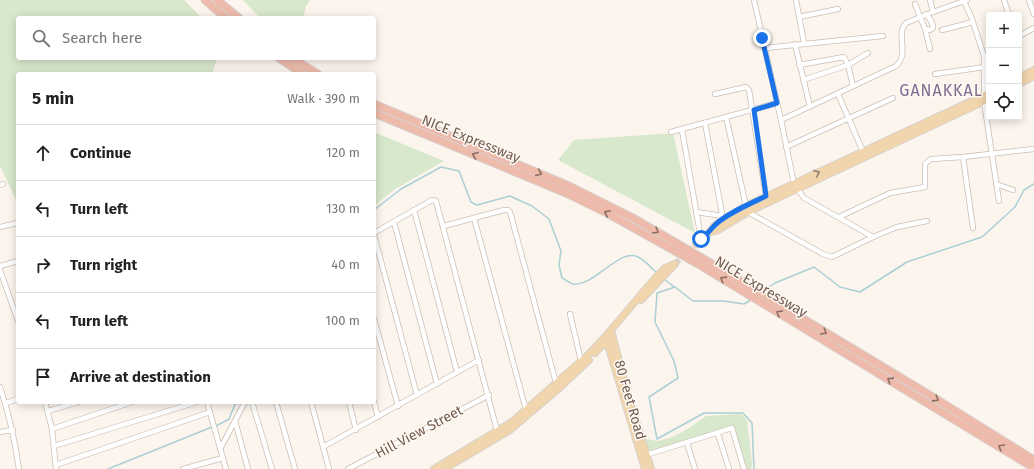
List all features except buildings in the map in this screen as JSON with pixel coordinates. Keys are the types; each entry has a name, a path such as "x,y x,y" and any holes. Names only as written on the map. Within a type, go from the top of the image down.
{"highway":[{"path":"205,0 224,16"},
{"path":"217,0 237,16"},
{"path":"282,60 300,72"},
{"path":"295,60 315,72"},
{"name":"NICE Expressway","path":"376,105 569,186 633,218 756,290 765,300 1034,468"},
{"name":"NICE Expressway","path":"376,114 566,193 607,213 678,252 748,294 765,300 928,394 1034,460"}],"main road":[{"path":"1022,76 1034,70"},
{"path":"1022,82 1034,76"},
{"path":"696,244 710,232 723,217 747,209 986,98"},
{"path":"710,232 718,230 766,196 796,186"},
{"path":"434,469 514,426 557,390 609,336 667,270"},
{"path":"444,469 498,434 609,336"},
{"name":"80 Feet Road","path":"609,336 651,469"},
{"name":"80 Feet Road","path":"609,336 645,469"}],"street":[{"path":"754,0 796,186 804,198 873,237"},
{"path":"796,0 804,43"},
{"path":"930,0 933,12"},
{"path":"781,120 896,66 899,64 903,53 902,26 926,14 966,0 984,56 986,98"},
{"path":"1004,0 1008,12"},
{"path":"1029,0 1034,14"},
{"path":"915,4 925,29 930,50"},
{"path":"799,17 838,9"},
{"path":"925,29 930,30 933,28 932,21 926,14"},
{"path":"942,30 973,22"},
{"path":"1022,34 1034,28"},
{"path":"764,48 883,36"},
{"path":"795,44 810,107"},
{"path":"803,80 848,65 868,53"},
{"path":"799,65 842,57 846,58 853,86"},
{"path":"935,74 985,67"},
{"path":"715,94 746,87 749,90 754,110 766,196"},
{"path":"838,94 864,155"},
{"path":"786,147 848,117 893,98"},
{"path":"671,132 777,103"},
{"path":"726,117 747,209 823,254 832,257 897,227 927,221"},
{"path":"988,120 999,201"},
{"path":"696,212 723,217 705,123"},
{"path":"682,130 701,239"},
{"path":"838,217 890,193 925,188 925,164 931,159 1034,149"},
{"path":"964,157 973,228"},
{"path":"996,184 1013,190"},
{"path":"376,233 414,210 432,200 435,200 444,226 489,394 498,434"},
{"path":"414,210 457,372"},
{"path":"444,226 505,210 510,212 556,383"},
{"path":"474,218 526,410"},
{"path":"394,222 437,384"},
{"path":"0,228 16,223"},
{"path":"376,241 417,395"},
{"path":"0,266 16,262"},
{"path":"0,270 16,315"},
{"path":"570,314 581,361"},
{"path":"376,326 398,406"},
{"path":"323,447 356,430 479,360"},
{"path":"0,389 6,403 13,430 19,469"},
{"name":"Hill View Street","path":"348,469 489,394"},
{"path":"6,403 16,400"},
{"path":"46,404 52,429 56,467 210,412"},
{"path":"48,412 72,404"},
{"path":"52,429 126,404"},
{"path":"54,446 190,404"},
{"path":"208,404 226,469"},
{"path":"220,449 244,404"},
{"path":"253,404 272,469"},
{"path":"277,404 295,469"},
{"path":"312,404 329,469"},
{"path":"349,404 356,430"},
{"path":"375,404 378,417"},
{"path":"235,421 248,469"},
{"path":"646,455 718,434 732,428 744,469"},
{"path":"0,432 13,430"},
{"path":"718,434 729,469"},
{"path":"687,443 695,469"},
{"path":"183,469 223,458"}],"green space":[{"path":"0,0 184,0 200,16 16,16 16,60 216,60 213,72 16,72 16,200 0,166"},
{"path":"243,0 310,0 306,6 304,16 259,16"},
{"path":"376,133 444,161 395,189 376,204"},
{"path":"673,133 695,233 558,160 574,140"},
{"path":"741,414 747,420 752,463 751,469 747,469 733,425 649,452 646,439 658,441 672,437 686,430 706,416"}],"waterway":[{"path":"376,208 401,189 441,167 459,171 471,202 477,205 510,196 532,206 549,219 561,251 559,265 562,278 571,283 581,283 589,280 623,257 631,255 641,258 657,273"},
{"path":"763,291 775,283 814,267 840,287 860,292 907,262 982,237 1015,207 1024,190 1034,184"},
{"path":"663,278 674,287"},
{"path":"752,299 744,304 724,301 693,301 675,287 657,293 655,322 674,361 678,378 649,397 657,439 704,413 743,413 752,423 754,469"},
{"path":"216,426 229,419 235,404"},
{"path":"108,469 212,427"}],"tunnel":[{"path":"675,264 696,244"}],"district":[{"name":"GANAKKAL","path":"941,90"}],"route":[{"path":"701,239 723,219 766,196 754,110 777,103 762,38"}]}
